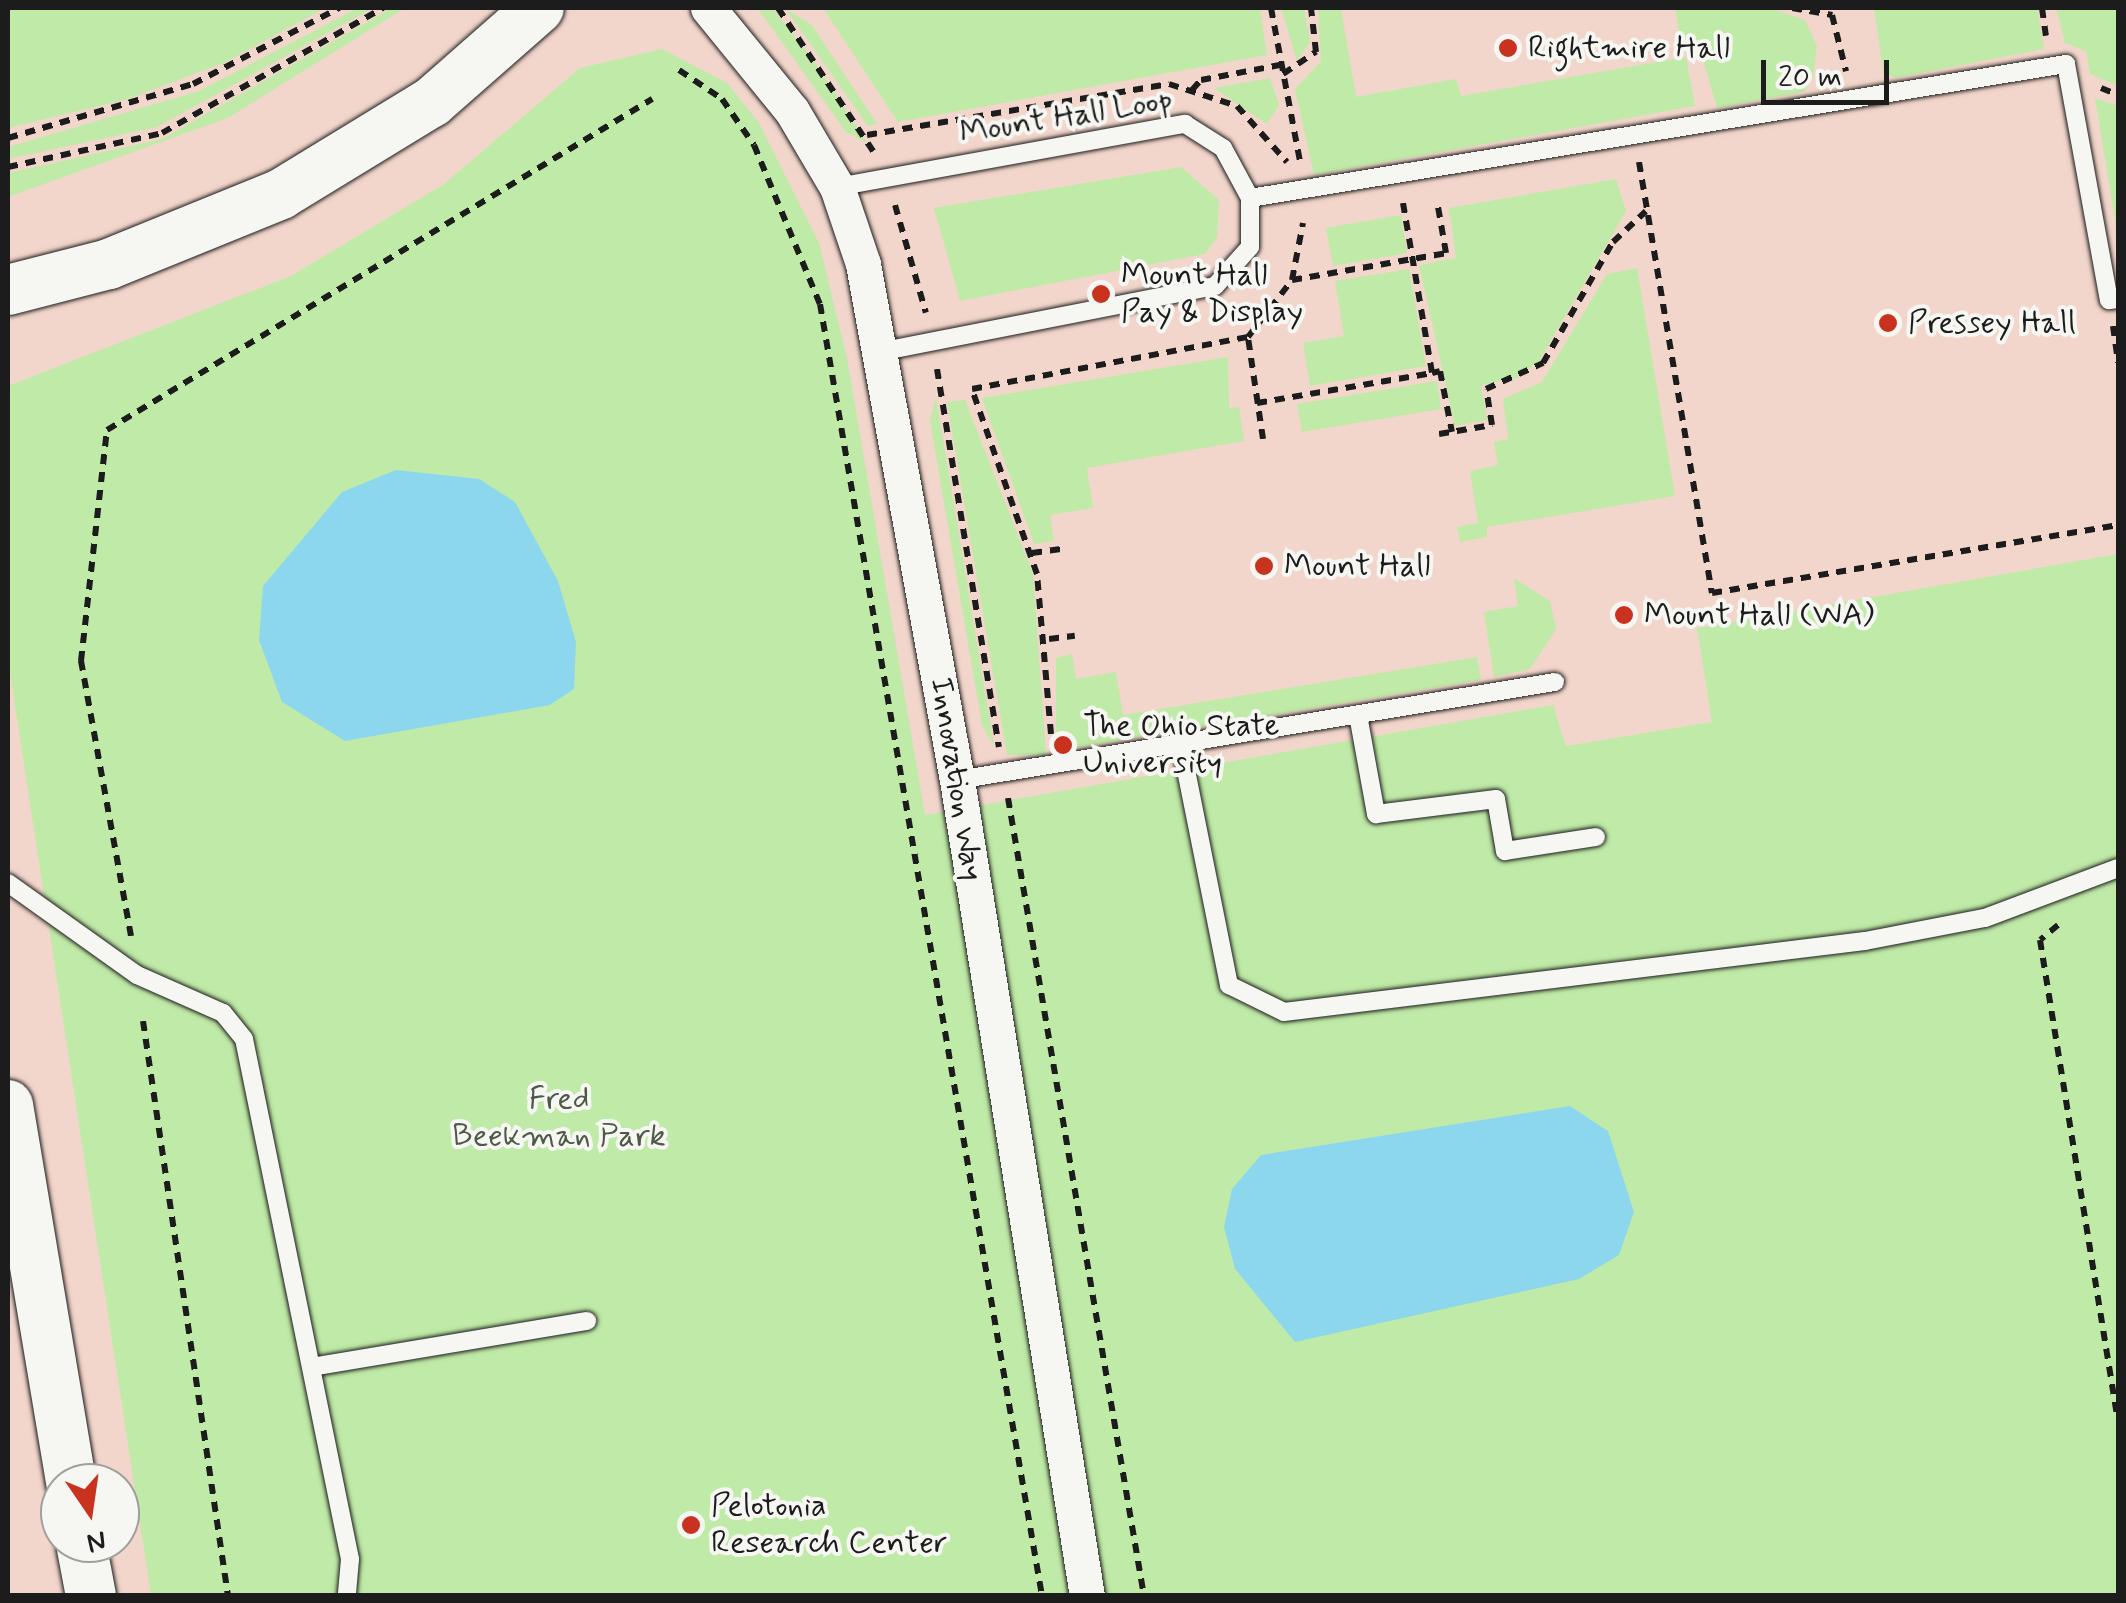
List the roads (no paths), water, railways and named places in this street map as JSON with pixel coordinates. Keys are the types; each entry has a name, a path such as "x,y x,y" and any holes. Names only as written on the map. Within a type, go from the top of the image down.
{"street":[{"path":"8,290 109,264 281,194 432,102 539,8"},
{"name":"Innovation Way","path":"708,8 792,111 837,187 883,351 957,780 1087,1596"},
{"path":"8,1105 67,1463"},
{"path":"85,1563 91,1596"}],"lane":[{"path":"1250,198 2066,64 2109,300 2118,298"},
{"name":"Mount Hall Loop","path":"837,187 1184,124 1223,148 1250,198 1250,247 1215,286 883,351"},
{"path":"957,780 1554,682"},
{"path":"1358,714 1376,814 1496,799 1505,851 1596,837"},
{"path":"1181,745 1229,985 1253,1005 1284,1012 1865,941 1984,918 2118,868"},
{"path":"8,883 137,974 223,1013 244,1039 350,1559 346,1596"},
{"path":"312,1367 587,1321"}],"water":[{"path":"396,470 479,479 515,502 558,581 576,642 574,689 550,705 345,741 282,702 259,640 263,586 342,492"},
{"path":"1570,1106 1608,1131 1634,1212 1619,1255 1579,1279 1295,1342 1235,1269 1224,1227 1232,1189 1261,1155"}],"place":[{"name":"Rightmire Hall","path":"1508,48"},
{"name":"Mount Hall Pay & Display","path":"1101,294"},
{"name":"Pressey Hall","path":"1888,323"},
{"name":"Mount Hall","path":"1264,566"},
{"name":"Mount Hall (WA)","path":"1624,615"},
{"name":"The Ohio State University","path":"1063,745"},
{"name":"Pelotonia Research Center","path":"691,1525"}],"park label":[{"name":"Fred Beekman Park","path":"559,1118"}]}
